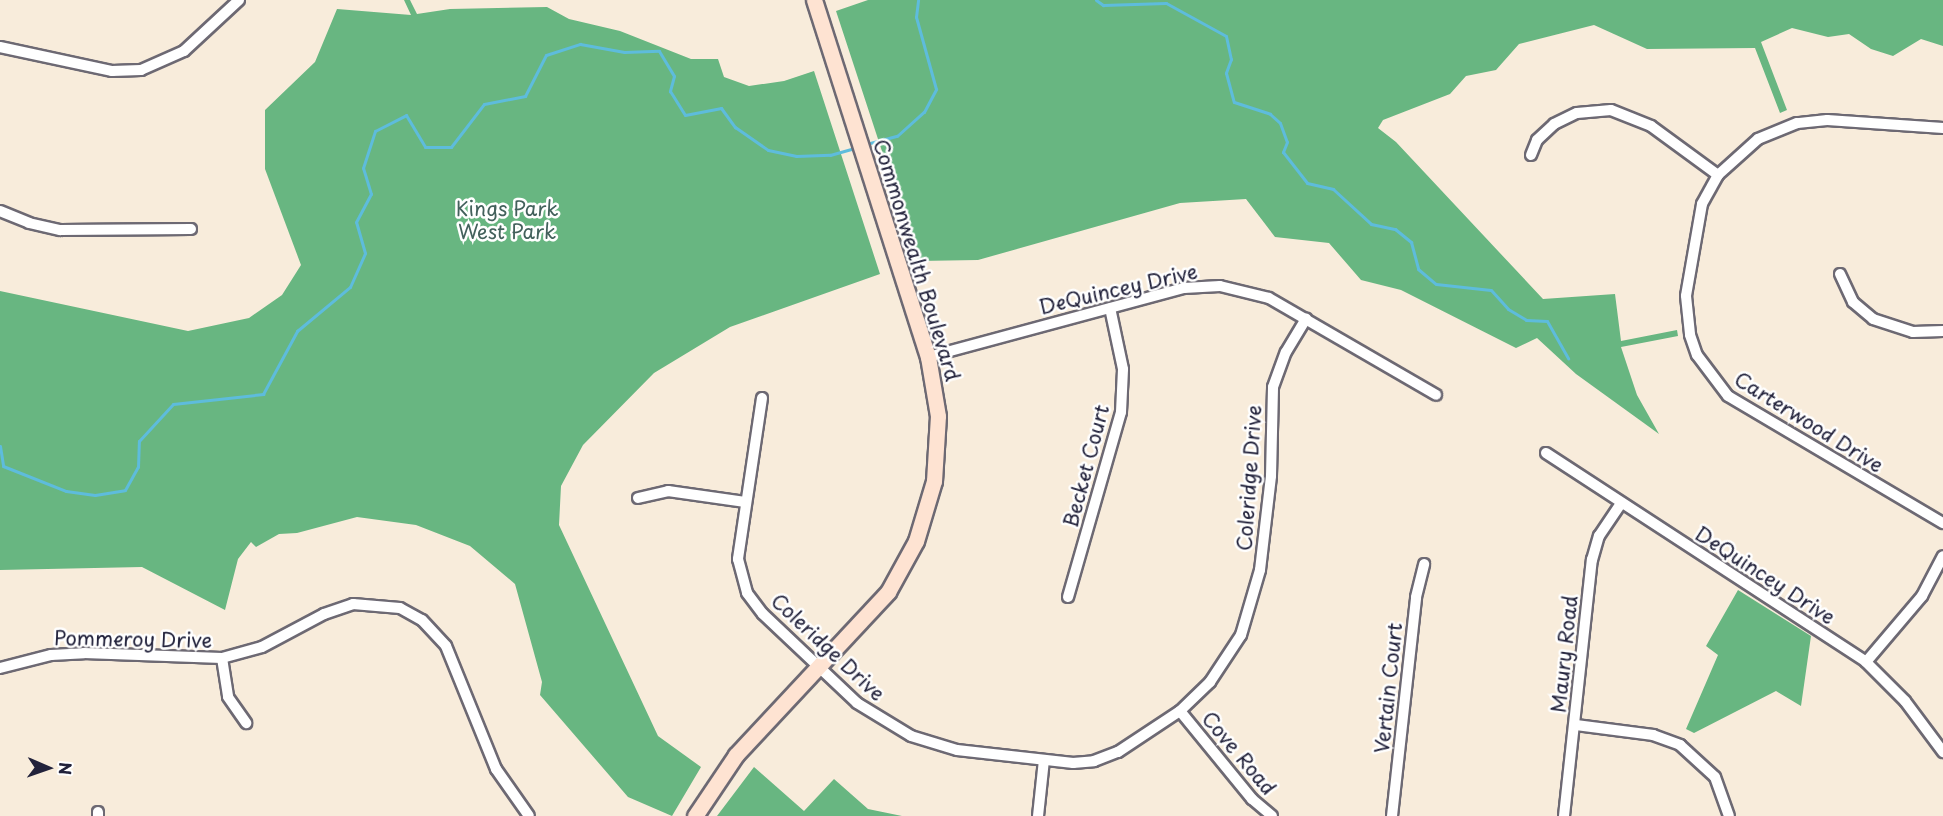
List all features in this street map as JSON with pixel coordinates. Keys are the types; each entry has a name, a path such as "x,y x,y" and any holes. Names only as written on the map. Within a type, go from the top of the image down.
{"street":[{"path":"0,47 112,71 141,70 184,51 239,0"},
{"name":"Commonwealth Boulevard","path":"695,816 736,755 888,592 924,522 934,482 939,436 928,357 814,0"},
{"path":"1531,155 1537,140 1554,124 1577,113 1611,110 1651,126 1718,175"},
{"name":"Carterwood Drive","path":"1943,128 1827,120 1797,123 1758,139 1718,175 1696,223 1686,296 1690,335 1706,371 1737,403 1943,523"},
{"path":"0,211 29,223 60,230 191,229"},
{"path":"1840,274 1853,302 1873,319 1913,332 1943,331"},
{"name":"DeQuincey Drive","path":"928,357 1184,288 1220,286 1260,295 1306,319 1436,395"},
{"name":"Becket Court","path":"1068,597 1121,412 1123,369 1110,308"},
{"name":"Coleridge Drive","path":"762,398 738,559 747,593 763,614 870,713 911,736 957,750 1080,763 1105,758 1180,711 1226,661 1252,607 1271,476 1273,387 1286,352 1306,319"},
{"name":"DeQuincey Drive","path":"1546,453 1866,662 1905,701 1943,752"},
{"path":"639,498 668,491 745,502"},
{"name":"Maury Road","path":"1564,816 1592,560 1599,536 1621,502"},
{"path":"1866,662 1922,596 1943,556"},
{"name":"Vertain Court","path":"1392,816 1416,597 1425,564"},
{"name":"Pommeroy Drive","path":"0,668 51,655 84,653 222,658 262,647 324,614 353,604 384,604 412,614 446,646 496,769 530,816"},
{"path":"222,658 228,697 246,723"},
{"name":"Cove Road","path":"1180,711 1252,800 1272,816"},
{"path":"1575,725 1653,735 1680,745 1715,777 1729,816"},
{"path":"1038,816 1044,760"}],"green space":[{"name":"Kings Park West Park","path":"404,0 410,0 417,14 450,9 547,7 569,19 620,31 691,59 718,59 724,77 749,86 784,81 814,71 880,274 730,327 654,373 583,445 561,486 559,525 658,736 701,767 672,816 628,797 540,695 542,682 515,584 470,546 416,525 357,517 297,533 279,534 256,547 251,542 238,559 225,610 142,567 0,570 0,291 188,331 249,318 282,295 301,265 265,169 265,110 315,62 337,9 411,15"},
{"path":"868,0 1943,0 1943,46 1921,39 1893,56 1871,49 1849,34 1828,37 1792,28 1761,42 1787,110 1780,113 1755,48 1647,49 1594,25 1519,44 1496,70 1466,76 1450,94 1383,120 1378,128 1396,142 1543,299 1615,294 1621,341 1677,330 1678,336 1621,347 1637,395 1659,434 1576,374 1537,338 1516,348 1401,290 1361,280 1329,243 1275,237 1246,199 1180,203 978,260 918,261 836,11"},
{"path":"1738,590 1811,636 1801,706 1776,691 1694,733 1686,729 1718,655 1706,646"},
{"path":"754,767 804,811 834,779 868,809 902,816 717,816"}],"waterway":[{"path":"870,143 897,136 924,112 936,89 916,17 918,0"},
{"path":"1096,0 1103,5 1166,3 1226,36 1231,59 1226,73 1234,102 1270,114 1280,123 1287,142 1283,152 1307,183 1333,189 1371,224 1395,229 1411,242 1418,269 1436,284 1491,290 1508,309 1526,320 1547,321 1568,358"},
{"path":"0,446 3,466 66,491 95,495 125,490 138,467 139,441 173,404 263,394 297,331 350,287 365,253 356,222 371,194 363,168 375,131 406,115 425,147 451,147 484,104 525,96 546,55 580,44 624,52 659,51 674,76 670,91 685,115 721,108 735,127 768,150 796,156 830,155 851,149"}]}
